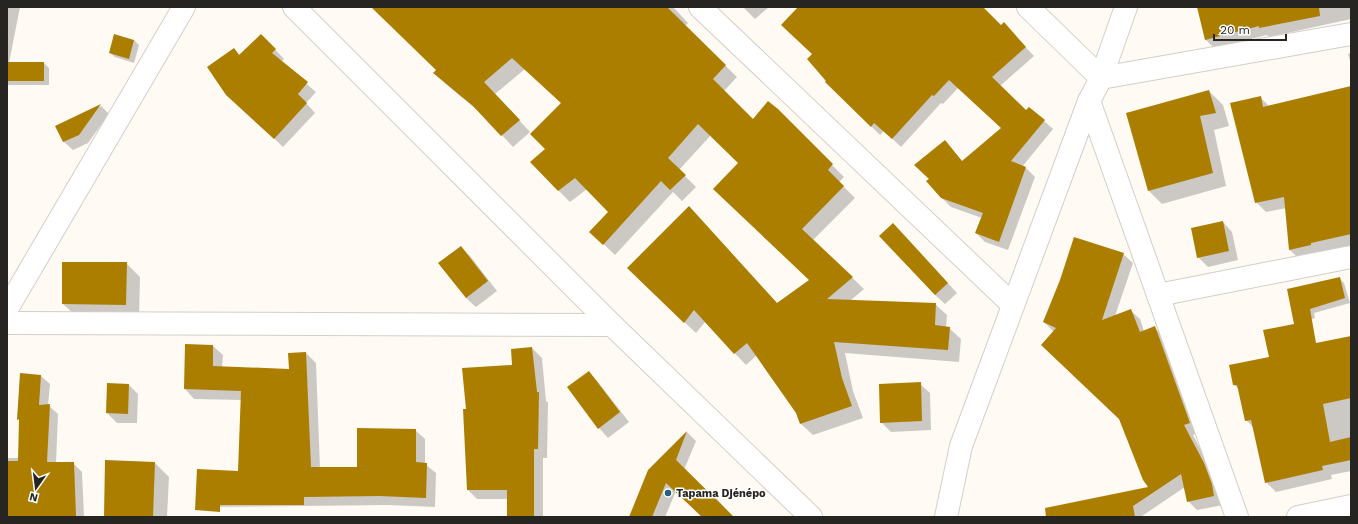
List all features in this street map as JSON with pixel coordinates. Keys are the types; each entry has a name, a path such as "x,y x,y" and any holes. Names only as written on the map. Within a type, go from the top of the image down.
{"street":[{"path":"7,309 184,7"},
{"path":"294,7 612,325 811,517"},
{"path":"700,7 1013,305"},
{"path":"1028,7 1101,78"},
{"path":"946,517 961,446 1089,101 1101,78 1126,7"},
{"path":"1101,78 1351,34"},
{"path":"1089,101 1237,517"},
{"path":"1158,295 1351,257"},
{"path":"7,323 612,325"},
{"path":"1298,517 1351,506"}],"building":[{"path":"371,7 667,7 726,65 713,79 753,119 768,101 778,109 833,164 828,170 844,186 802,229 853,277 827,299 936,303 935,325 950,327 948,350 834,342 842,378 852,406 800,424 796,413 747,343 734,354 694,310 684,323 627,268 689,206 777,303 809,280 713,189 738,163 698,124 668,158 686,175 670,190 661,181 603,245 589,232 608,212 575,178 558,191 530,162 545,149 530,134 561,103 512,58 484,82 520,120 501,136 473,106 433,73 436,70"},
{"path":"798,7 983,7 1001,25 1004,22 1026,47 992,77 1026,110 1029,107 1045,120 1011,161 1026,167 999,242 975,233 983,213 941,198 926,181 929,179 914,165 945,140 962,161 1001,128 949,80 934,96 932,95 892,139 874,123 871,127 825,82 826,81 807,59 812,54 781,25"},
{"path":"1197,7 1319,7 1320,16 1259,28 1259,26 1205,40"},
{"path":"114,34 134,40 129,59 109,53"},
{"path":"261,34 276,49 272,53 308,82 298,94 307,103 274,139 226,95 207,67 234,48 239,55"},
{"path":"7,62 44,62 44,81 7,81"},
{"path":"1351,86 1351,234 1311,243 1311,245 1289,250 1284,197 1255,203 1230,103 1261,96 1263,107"},
{"path":"1209,90 1216,113 1200,116 1213,173 1148,191 1126,113"},
{"path":"101,104 79,135 63,142 55,126"},
{"path":"1223,221 1229,251 1197,258 1191,228"},
{"path":"893,223 948,283 935,295 879,236"},
{"path":"1074,237 1124,253 1102,320 1131,309 1140,332 1155,326 1190,423 1184,425 1204,463 1212,484 1214,496 1187,502 1181,474 1133,506 1135,517 1046,517 1045,508 1148,487 1143,480 1119,419 1041,345 1056,328 1043,322 1060,280"},
{"path":"461,246 488,281 466,298 438,263"},
{"path":"62,262 127,262 126,305 62,304"},
{"path":"1340,277 1345,298 1310,309 1316,343 1351,336 1351,398 1323,404 1330,442 1351,437 1351,460 1322,466 1323,470 1265,483 1251,420 1245,421 1237,385 1233,385 1229,365 1269,357 1263,330 1294,324 1287,289"},
{"path":"185,344 213,345 213,366 289,369 288,353 306,352 311,467 357,467 357,428 416,429 416,462 427,463 426,498 379,496 304,497 304,505 220,505 220,512 195,510 197,469 238,471 241,391 184,389"},
{"path":"532,347 537,392 539,392 538,449 534,449 534,517 507,517 507,490 467,490 463,409 466,409 462,368 512,365 511,349"},
{"path":"589,371 620,412 598,429 567,387"},
{"path":"20,373 41,375 39,405 50,404 47,462 74,462 76,516 7,517 7,461 18,461 19,419 17,420"},
{"path":"921,382 922,421 880,423 879,384"},
{"path":"107,383 129,384 128,414 106,413"},
{"path":"687,431 676,460 734,517 702,517 666,483 652,517 629,517 648,470"},
{"path":"105,460 155,462 153,517 104,517"}],"place":[{"name":"Tapama Djénépo","path":"668,493"}]}
